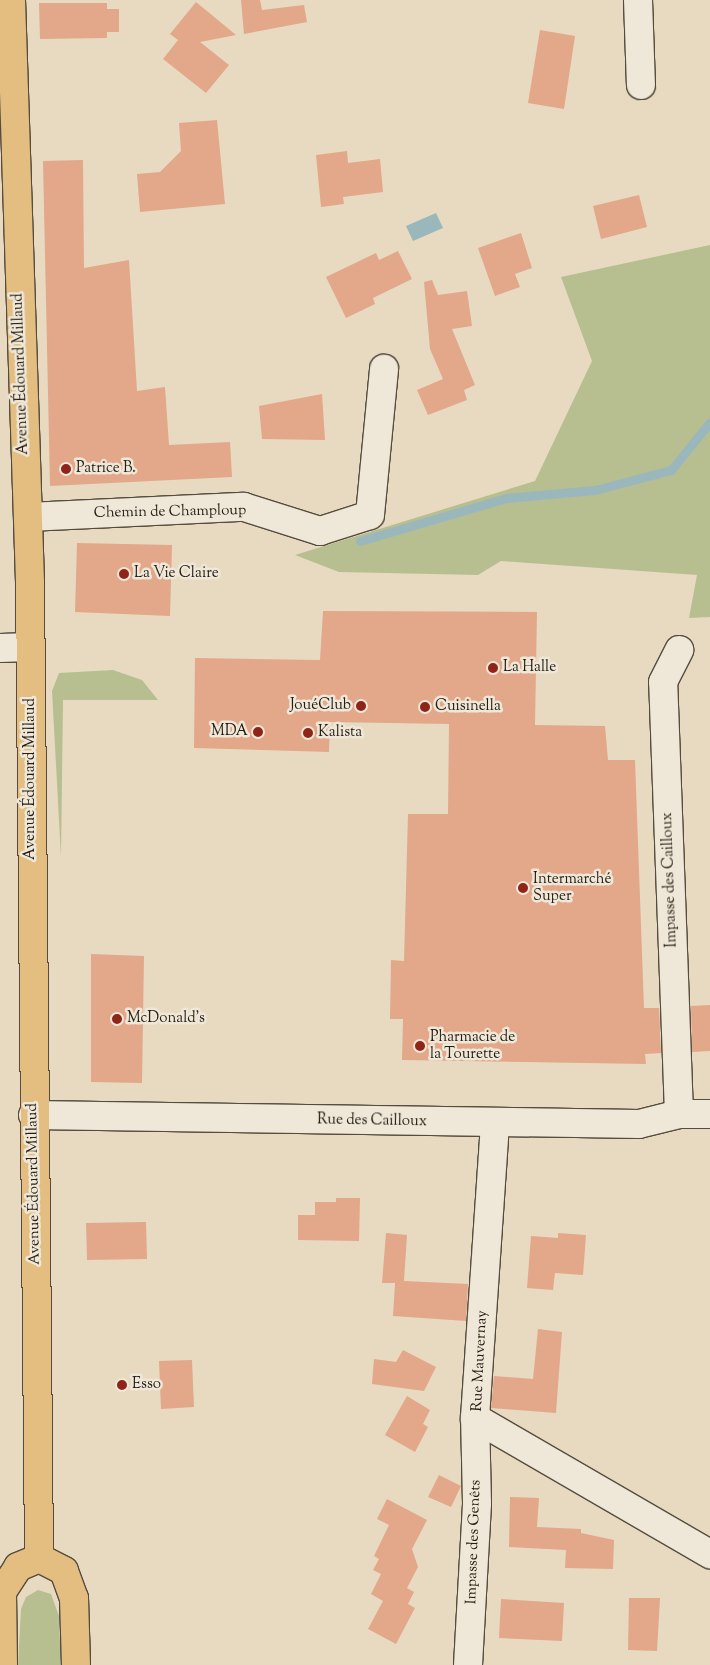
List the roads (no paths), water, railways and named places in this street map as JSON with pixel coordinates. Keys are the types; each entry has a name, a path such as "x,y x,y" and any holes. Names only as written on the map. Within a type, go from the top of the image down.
{"main road":[{"name":"Avenue Édouard Millaud","path":"11,0 31,647 33,1116 39,1558"},
{"path":"3,1665 2,1592 18,1567 39,1558 64,1571 74,1598 76,1665"}],"street":[{"path":"638,0 641,86"},
{"name":"Chemin de Champloup","path":"28,517 244,507 320,531 370,515 384,369"},
{"path":"0,648 31,647"},
{"name":"Impasse des Cailloux","path":"679,650 663,682 679,1114"},
{"name":"Rue des Cailloux","path":"33,1116 495,1124 639,1124 679,1114 710,1114"},
{"name":"Rue Mauvernay","path":"495,1124 475,1418 710,1554"},
{"name":"Impasse des Genêts","path":"468,1665 477,1503 475,1418"}],"water":[{"path":"436,213 443,228 413,241 406,226"}],"waterway":[{"path":"360,541 506,498 595,490 671,470 710,422"}],"place":[{"name":"Patrice B.","path":"66,469"},
{"name":"La Vie Claire","path":"124,574"},
{"name":"La Halle","path":"493,668"},
{"name":"JouéClub","path":"361,706"},
{"name":"Cuisinella","path":"425,707"},
{"name":"MDA","path":"258,732"},
{"name":"Kalista","path":"308,733"},
{"name":"Intermarché Super","path":"523,888"},
{"name":"McDonald's","path":"117,1019"},
{"name":"Pharmacie de la Tourette","path":"420,1046"},
{"name":"Esso","path":"122,1385"}]}
